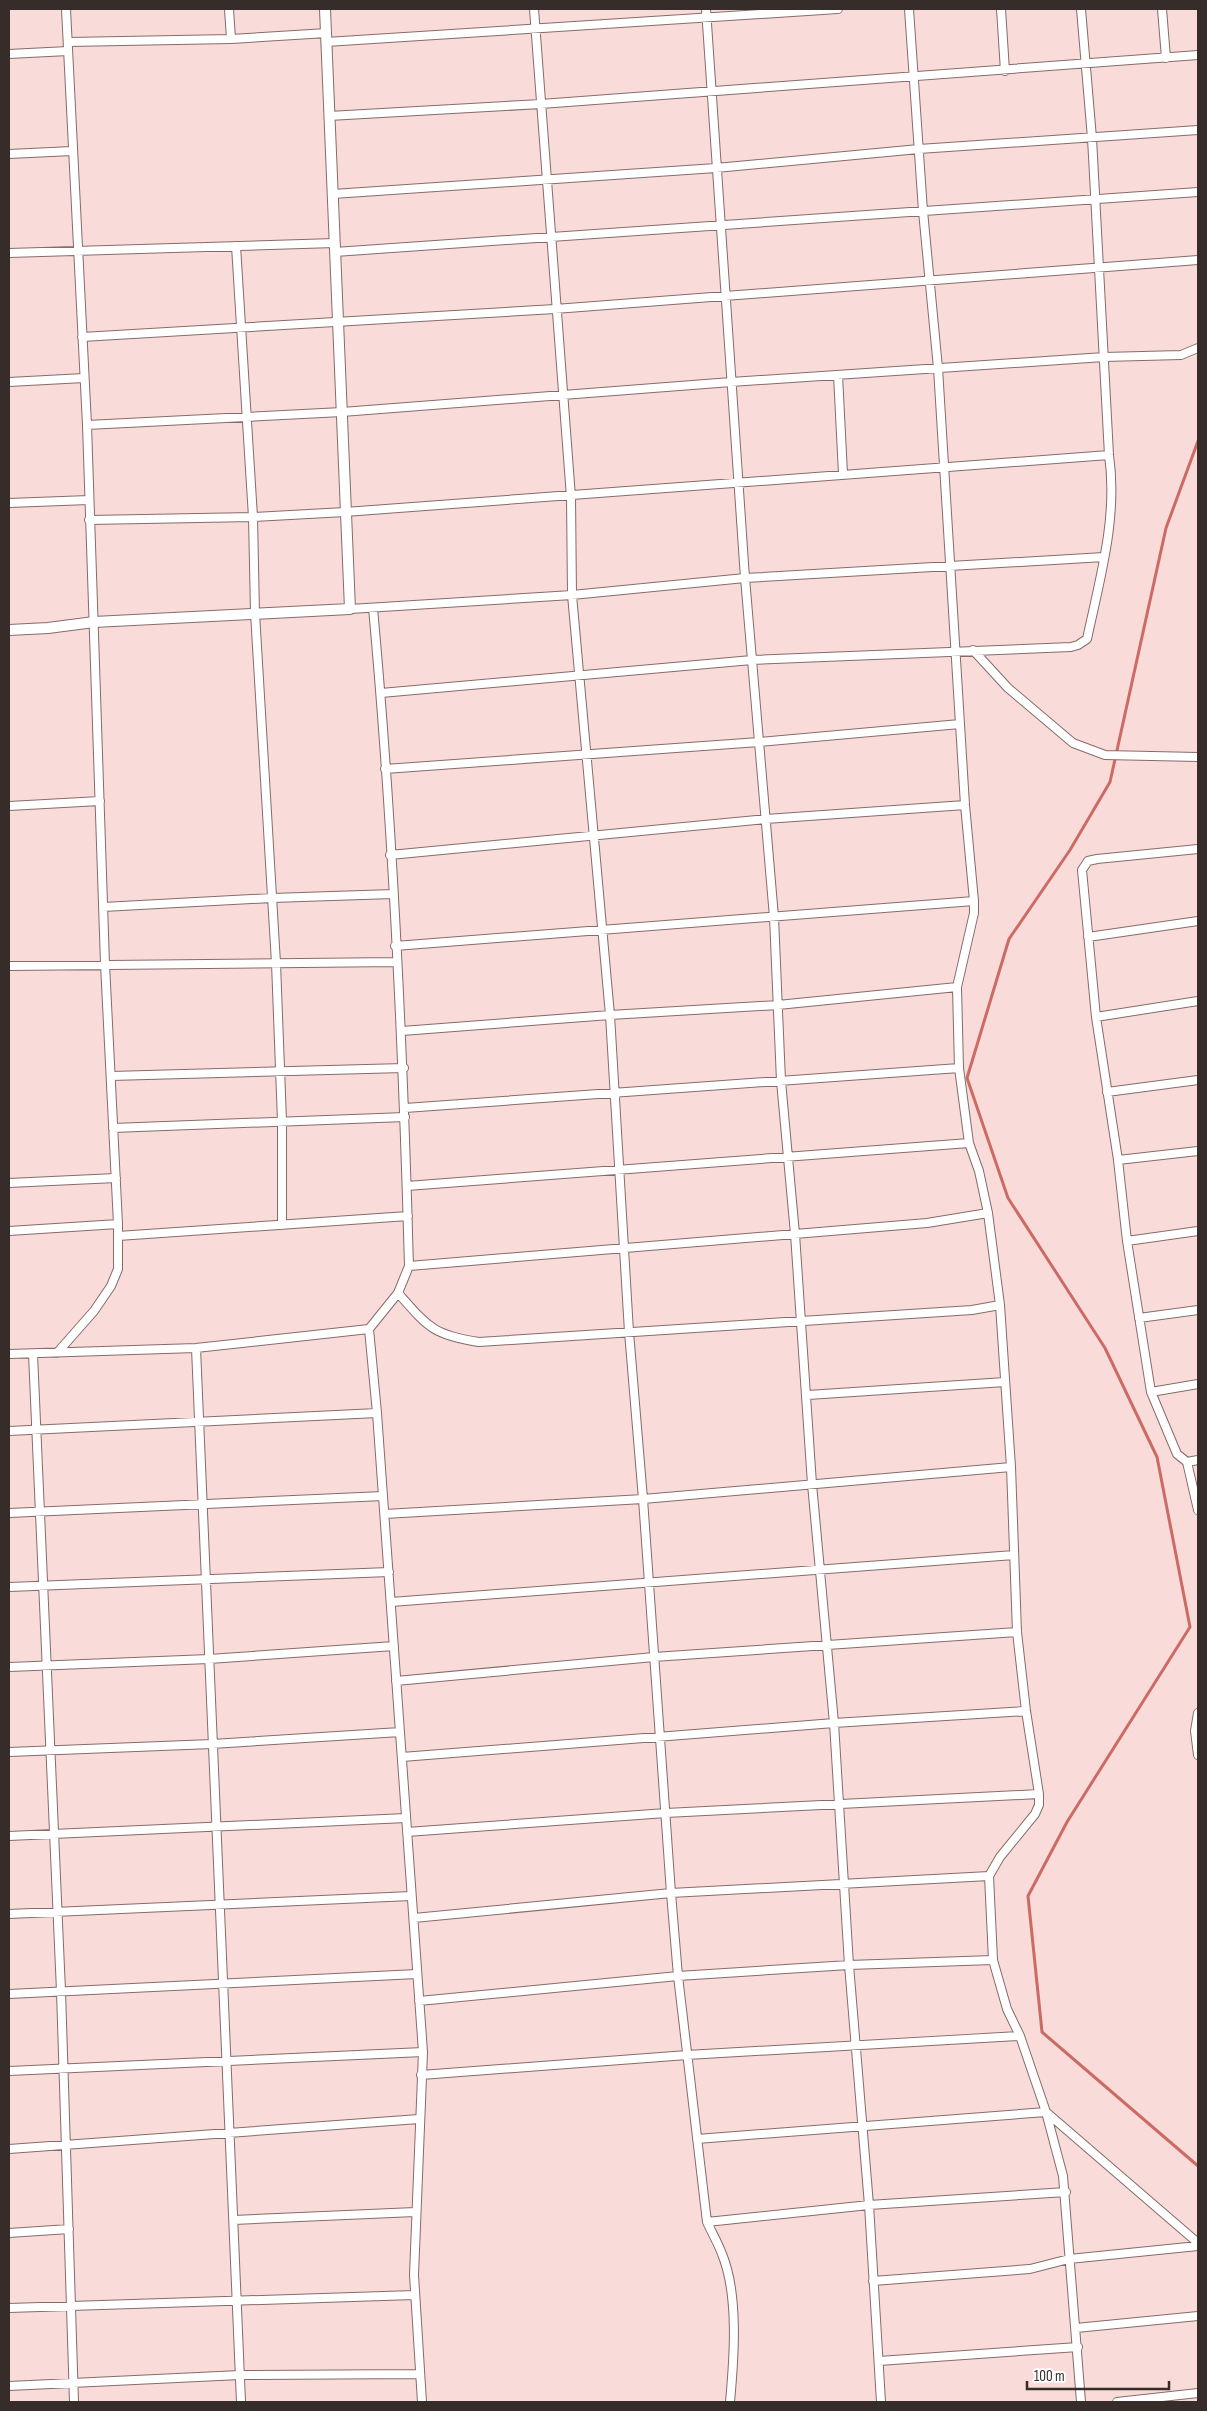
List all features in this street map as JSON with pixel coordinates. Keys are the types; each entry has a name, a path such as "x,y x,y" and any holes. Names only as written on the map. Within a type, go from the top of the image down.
{"street":[{"path":"57,1353 94,1311 111,1286 118,1269 118,1224 105,964 87,425 66,9"},
{"path":"229,9 231,39"},
{"path":"326,9 350,609"},
{"path":"534,9 545,179 571,497 572,595 610,1015 623,1248 671,1893 678,1976 707,2222 723,2255 733,2303 734,2360 730,2402"},
{"path":"706,9 744,578 774,917 781,1081 808,1395 812,1484 834,1723 848,1965 869,2205 881,2402"},
{"path":"68,42 327,38 535,30 838,9"},
{"path":"909,9 923,211 938,368 965,805 974,901 974,912 957,987 958,1068 969,1143 979,1171 988,1213 1000,1305 1011,1467 1017,1632 1026,1711 1039,1794 1039,1805 1036,1814 1000,1857 989,1876 993,1960 1007,2009 1020,2036 1046,2112 1066,2192 1081,2402"},
{"path":"1001,9 1006,70"},
{"path":"381,693 579,677 752,660 1078,645 1087,639 1104,557 1112,503 1112,478 1109,455 1092,138 1081,9"},
{"path":"1162,9 1166,58"},
{"path":"9,54 68,52"},
{"path":"329,116 541,104 1198,55"},
{"path":"333,194 716,168 919,149 1198,130"},
{"path":"9,154 72,152"},
{"path":"9,253 236,246 335,248 550,238 1198,192"},
{"path":"236,246 253,517 255,613 276,962 282,1121 282,1225"},
{"path":"82,337 338,324 556,309 1198,260"},
{"path":"87,425 342,412 731,382 1104,357 1181,354 1198,348"},
{"path":"838,375 843,474"},
{"path":"9,382 84,378"},
{"path":"89,520 253,517 345,512 571,497 737,482 1109,455"},
{"path":"9,503 89,500"},
{"path":"9,630 48,628 94,622 373,608 572,595 744,578 1104,557"},
{"path":"373,608 381,693 395,946 402,1031 409,1266 398,1293 369,1329 385,1514 422,2052 415,2212 414,2295 422,2402"},
{"path":"973,650 1008,688 1073,743 1105,755 1198,757"},
{"path":"385,769 759,742 960,724"},
{"path":"9,806 100,801"},
{"path":"390,855 766,819 965,805"},
{"path":"1198,850 1088,861 1082,870 1096,1017 1106,1092 1118,1160 1127,1241 1151,1392 1177,1454 1188,1462 1198,1510"},
{"path":"103,907 392,894"},
{"path":"395,946 974,901"},
{"path":"1088,937 1198,921"},
{"path":"9,966 397,962"},
{"path":"402,1031 610,1015 778,1005 957,987"},
{"path":"1096,1017 1198,1001"},
{"path":"111,1076 404,1068"},
{"path":"113,1128 282,1121 614,1093 958,1068"},
{"path":"1106,1092 1198,1080"},
{"path":"407,1186 969,1143"},
{"path":"1118,1160 1198,1151"},
{"path":"9,1183 116,1178"},
{"path":"409,1266 927,1223 988,1213"},
{"path":"118,1236 408,1216"},
{"path":"9,1231 118,1224"},
{"path":"1127,1241 1198,1231"},
{"path":"398,1293 427,1325 451,1338 479,1342 972,1310 1000,1305"},
{"path":"1139,1318 1198,1310"},
{"path":"9,1354 196,1348 369,1329"},
{"path":"196,1348 228,2133 234,2220 240,2402"},
{"path":"33,1354 54,1835 74,2402"},
{"path":"808,1395 1005,1382"},
{"path":"1151,1392 1198,1384"},
{"path":"9,1431 377,1413"},
{"path":"1188,1462 1198,1460"},
{"path":"385,1514 643,1499 1011,1467"},
{"path":"9,1513 383,1496"},
{"path":"391,1602 1014,1555"},
{"path":"9,1587 389,1572"},
{"path":"396,1682 654,1657 1017,1632"},
{"path":"9,1667 209,1659 394,1646"},
{"path":"402,1757 834,1723 1026,1711"},
{"path":"1198,1713 1195,1732 1198,1755"},
{"path":"9,1752 212,1744 400,1732"},
{"path":"408,1832 666,1813 838,1806 1039,1794"},
{"path":"9,1836 406,1818"},
{"path":"414,1918 671,1893 989,1876"},
{"path":"9,1914 412,1896"},
{"path":"419,2000 678,1976 848,1965 993,1960"},
{"path":"9,1994 417,1974"},
{"path":"421,2075 687,2055 1020,2036"},
{"path":"9,2071 226,2063 422,2052"},
{"path":"697,2139 1046,2112 1198,2245"},
{"path":"9,2149 419,2119"},
{"path":"707,2222 869,2205 1066,2192"},
{"path":"234,2220 415,2212"},
{"path":"9,2233 69,2229"},
{"path":"874,2281 1030,2268 1070,2259 1198,2245"},
{"path":"9,2308 414,2295"},
{"path":"1076,2328 1198,2316"},
{"path":"879,2361 1078,2347"},
{"path":"9,2386 73,2381 240,2374 420,2374"},
{"path":"1117,2402 1198,2393"}],"waterway":[{"path":"1198,441 1166,528 1110,782 1070,850 1009,939 967,1078 1008,1198 1105,1348 1157,1457 1190,1627 1067,1822 1028,1896 1042,2032 1198,2166"}]}
